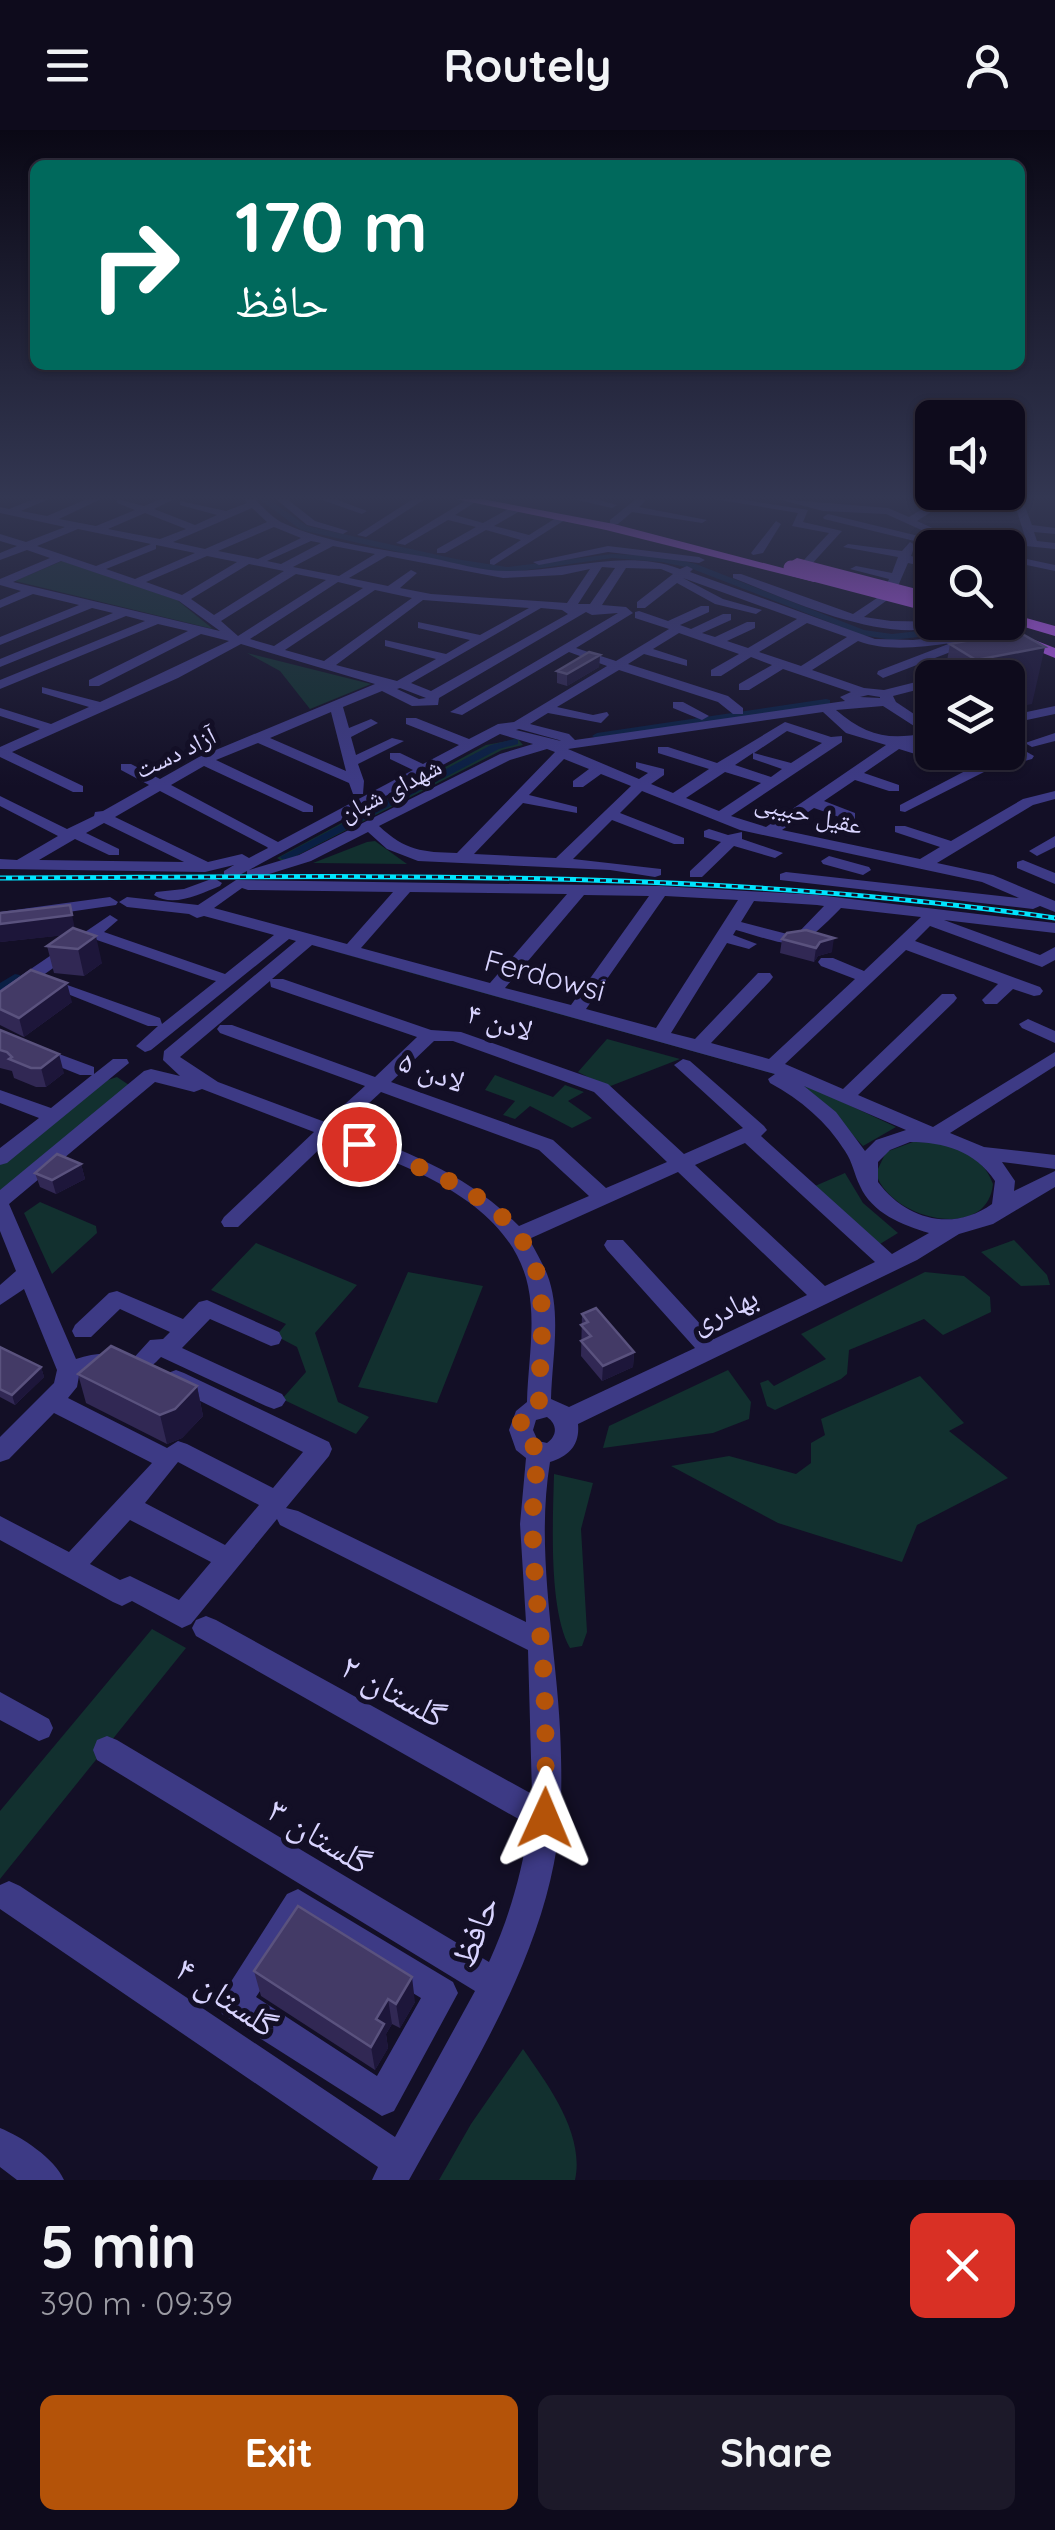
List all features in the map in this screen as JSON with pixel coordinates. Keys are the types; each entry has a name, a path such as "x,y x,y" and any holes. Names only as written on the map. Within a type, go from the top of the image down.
{"main road":[{"path":"1025,620 1055,616"},
{"path":"1025,629 1055,635"},
{"path":"1025,636 1055,650"},
{"path":"1013,640 1026,653 1055,650"}],"street":[{"path":"57,595 327,665 472,717"},
{"path":"172,595 184,599 240,640"},
{"path":"184,599 191,595"},
{"path":"213,620 250,595"},
{"path":"2,750 240,640 319,595"},
{"path":"275,651 360,595"},
{"path":"327,665 428,595"},
{"path":"460,595 483,605 632,611 807,668 856,696 887,699 915,690"},
{"path":"483,605 490,595"},
{"path":"394,687 532,608 535,595"},
{"path":"581,610 587,595"},
{"path":"431,700 581,610 595,595"},
{"path":"457,712 654,595"},
{"path":"714,595 719,602 823,626"},
{"path":"755,595 855,638 886,645 950,650"},
{"path":"789,595 855,618 900,628 915,626"},
{"path":"855,618 881,595"},
{"path":"3,637 94,604"},
{"path":"680,629 705,609"},
{"path":"33,611 55,620"},
{"path":"0,663 126,612"},
{"path":"680,629 727,617"},
{"path":"0,685 158,620"},
{"path":"716,673 802,621"},
{"path":"717,641 751,625"},
{"path":"422,626 481,639"},
{"path":"744,686 823,626"},
{"name":"شهدای شبان","path":"200,910 231,878 503,725 546,709 680,629"},
{"path":"94,683 200,630"},
{"path":"807,668 855,638"},
{"path":"886,645 915,639"},
{"path":"882,674 967,640"},
{"path":"389,643 447,658"},
{"path":"567,648 722,699 738,710"},
{"path":"644,650 683,663"},
{"name":"آزاد دست","path":"20,865 100,815 204,760 358,696 394,687"},
{"path":"47,690 100,708"},
{"name":"شهدای شبان","path":"111,913 134,895 186,894 305,858 372,828 505,757 702,716 856,696"},
{"name":"شهدای شبان","path":"559,745 826,708 856,696"},
{"path":"887,699 915,721"},
{"path":"678,705 702,716"},
{"path":"336,706 352,762 359,806"},
{"path":"826,708 851,730 915,749"},
{"path":"546,709 596,720 602,714"},
{"path":"0,712 53,728"},
{"path":"1047,712 1055,724"},
{"path":"411,721 472,744"},
{"path":"344,736 371,723"},
{"name":"عقیل حبیبی","path":"503,725 559,745 600,768 746,827 926,863 1000,882 1052,903"},
{"path":"677,798 784,726 832,742"},
{"path":"723,815 851,730"},
{"path":"1025,751 1055,737"},
{"path":"258,738 356,781"},
{"path":"768,832 899,744 915,739"},
{"path":"460,859 518,797 559,745"},
{"path":"352,762 396,748 424,770"},
{"path":"2,750 78,789"},
{"path":"662,750 770,782"},
{"path":"758,756 792,768"},
{"path":"204,760 308,809"},
{"path":"303,774 321,765"},
{"path":"558,865 641,784 659,772 641,765"},
{"path":"126,767 154,786 272,844"},
{"path":"578,784 600,768"},
{"path":"905,808 975,770"},
{"path":"853,774 894,788"},
{"path":"518,797 562,812"},
{"path":"926,863 950,846 1047,797 1055,807"},
{"path":"0,800 114,852"},
{"path":"813,802 854,813 836,826"},
{"path":"594,803 679,841"},
{"path":"100,815 231,878"},
{"path":"499,817 520,821"},
{"path":"618,834 645,824"},
{"path":"696,874 746,827"},
{"path":"372,828 402,852 655,872"},
{"path":"900,829 950,846"},
{"path":"709,834 728,843 774,853"},
{"path":"231,878 234,862 272,844 295,841"},
{"path":"1037,851 1055,841"},
{"path":"858,876 878,854"},
{"path":"829,861 858,876"},
{"path":"0,864 362,888 581,888 749,896 837,902 1055,928"},
{"path":"1023,865 1055,879"},
{"path":"794,866 786,877 858,876 1052,903"},
{"path":"338,902 362,888"},
{"path":"350,951 406,888"},
{"path":"494,990 581,888"},
{"path":"575,1012 660,891"},
{"path":"660,1036 749,896"},
{"path":"727,931 796,938 837,902"},
{"name":"Ferdowsi","path":"0,917 200,910 769,1075 824,1110 854,1146 866,1170"},
{"path":"0,998 111,913 218,976"},
{"path":"773,1066 932,916"},
{"path":"932,916 1042,962 1055,952"},
{"path":"727,931 749,944"},
{"path":"0,1158 120,1063 128,1052 144,1046 293,940"},
{"path":"77,1367 29,1272 0,1203 152,1076 293,940"},
{"name":"Ferdowsi","path":"293,940 350,951 773,1066 939,1137"},
{"path":"904,943 959,971 1022,987 999,1002"},
{"path":"827,962 866,978"},
{"path":"31,976 154,1022"},
{"path":"698,1046 764,978"},
{"name":"لادن ۴","path":"277,983 429,1035 455,1036 602,1088 822,1296"},
{"path":"846,1096 948,998"},
{"path":"1028,1024 1055,1038"},
{"name":"لادن ۵","path":"226,1029 546,1145 602,1196"},
{"path":"230,1222 306,1146 328,1132 429,1035"},
{"path":"0,1036 87,1070"},
{"path":"144,1046 162,1047 193,1077 253,1104 454,1184 500,1216 518,1235 538,1276 539,1410"},
{"path":"939,1137 942,1129 1055,1058"},
{"path":"120,1063 126,1074 152,1076 253,1104"},
{"path":"683,1064 752,1132 900,1260 912,1240 904,1218"},
{"path":"0,1096 53,1116"},
{"path":"518,1235 752,1132"},
{"path":"1055,1162 994,1156 939,1137 895,1140 874,1152 866,1170 875,1196 904,1218 952,1228 990,1218 1002,1207 1055,1178"},
{"path":"969,1146 998,1168 1006,1194 1002,1207"},
{"name":"بهادری","path":"566,1419 900,1260 952,1228"},
{"path":"616,1245 710,1349"},
{"path":"0,1297 29,1272"},
{"path":"83,1332 116,1299 186,1330"},
{"path":"166,1350 207,1308 271,1338"},
{"path":"142,1362 158,1346 223,1399"},
{"path":"77,1367 142,1362 320,1450 283,1510 230,1560 194,1622"},
{"path":"77,1367 122,1368 223,1399 274,1400"},
{"path":"0,1452 65,1387 77,1367"},
{"path":"52,1401 168,1460 283,1510 541,1643"},
{"path":"539,1410 554,1411 566,1419 567,1441 540,1450 521,1439 518,1427 525,1416 539,1410"},
{"name":"حافظ","path":"395,2171 494,1984 526,1907 542,1849 545,1818 541,1643 533,1572 532,1488 540,1450"},
{"path":"79,1558 168,1460"},
{"path":"127,1506 230,1560"},
{"name":"گلستان ۲","path":"0,1528 194,1622 545,1818"},
{"path":"0,1704 39,1728"},
{"name":"گلستان ۳","path":"107,1750 494,1984"},
{"name":"گلستان ۴","path":"9,1898 395,2171"},
{"path":"298,1905 422,1980 442,1993 382,2099 234,2002 298,1905"},
{"path":"422,1980 455,1961"},
{"path":"0,2145 46,2180"}],"green space":[{"path":"71,595 161,595 177,600 213,629"},
{"path":"247,653 371,684 310,709 280,671"},
{"path":"518,739 523,745 502,750 292,858 277,858 486,745"},
{"path":"375,841 407,864 313,863 367,842"},
{"path":"311,945 780,1073 896,1127 863,1146 818,1098 778,1075"},
{"path":"607,1039 680,1059 608,1087 578,1072"},
{"path":"495,1075 553,1097 565,1085 584,1092 568,1101 592,1118 572,1128 530,1106 515,1119 503,1115 515,1101 485,1090"},
{"path":"117,1077 129,1085 0,1195 0,1165 102,1082"},
{"path":"913,1142 949,1146 980,1163 993,1184 987,1203 974,1214 957,1219 937,1218 898,1202 884,1189 876,1173 886,1152"},
{"path":"845,1173 863,1203 898,1233 880,1244 815,1186"},
{"path":"40,1202 96,1226 97,1233 52,1274 24,1213"},
{"path":"1014,1240 1047,1275 1050,1285 1021,1286 981,1252"},
{"path":"256,1243 357,1285 315,1333 338,1402 369,1417 356,1434 282,1399 306,1372 297,1347 276,1336 286,1324 211,1290"},
{"path":"408,1272 483,1286 437,1403 358,1387"},
{"path":"925,1272 964,1276 990,1297 991,1312 943,1335 924,1319 849,1350 847,1374 841,1379 775,1410 767,1406 760,1383 768,1380 774,1386 826,1359 801,1334"},
{"path":"728,1370 751,1402 749,1419 713,1433 603,1448 609,1426"},
{"path":"920,1376 964,1423 949,1431 1008,1478 917,1525 902,1562 778,1523 671,1466 729,1456 796,1474 811,1463 811,1443 825,1435 821,1419"},
{"path":"554,1474 593,1483 581,1529 587,1632 582,1646 570,1648 555,1588"},
{"path":"152,1629 186,1648 0,1879 0,1811"},
{"path":"523,2049 570,2128 577,2163 575,2180 439,2180 471,2124"}],"building":[{"path":"1025,636 1045,647 976,660 950,644 1025,640"},
{"path":"589,652 600,655 567,674 557,671"},
{"path":"70,905 72,915 0,924 0,913"},
{"path":"73,928 96,936 78,949 47,946"},
{"path":"806,930 834,938 820,942 816,948 782,939 787,933"},
{"path":"31,970 67,983 19,1018 0,1009 0,992"},
{"path":"0,1030 59,1054 41,1068 31,1068 9,1059 12,1057 0,1050"},
{"path":"57,1154 81,1164 52,1180 35,1173"},
{"path":"596,1308 634,1352 603,1366 581,1341 591,1336 581,1325 588,1322 582,1314"},
{"path":"111,1346 197,1386 175,1409 160,1415 78,1374"},
{"path":"0,1347 41,1367 12,1395 0,1389"},
{"path":"298,1906 412,1977 396,2004 388,1999 376,2019 384,2024 371,2047 254,1971"}],"waterway":[{"path":"766,595 862,632 892,637 915,634"},
{"path":"597,736 826,702"},
{"path":"286,857 495,747 514,742"},
{"path":"0,989 15,978"}],"railway":[{"path":"0,878 529,878 792,890 1055,918"}],"route":[{"path":"359,1144 454,1184 500,1216 518,1235 538,1276 539,1410 520,1420 518,1433 526,1444 540,1450 532,1488 533,1572 544,1685 545,1818"}]}
